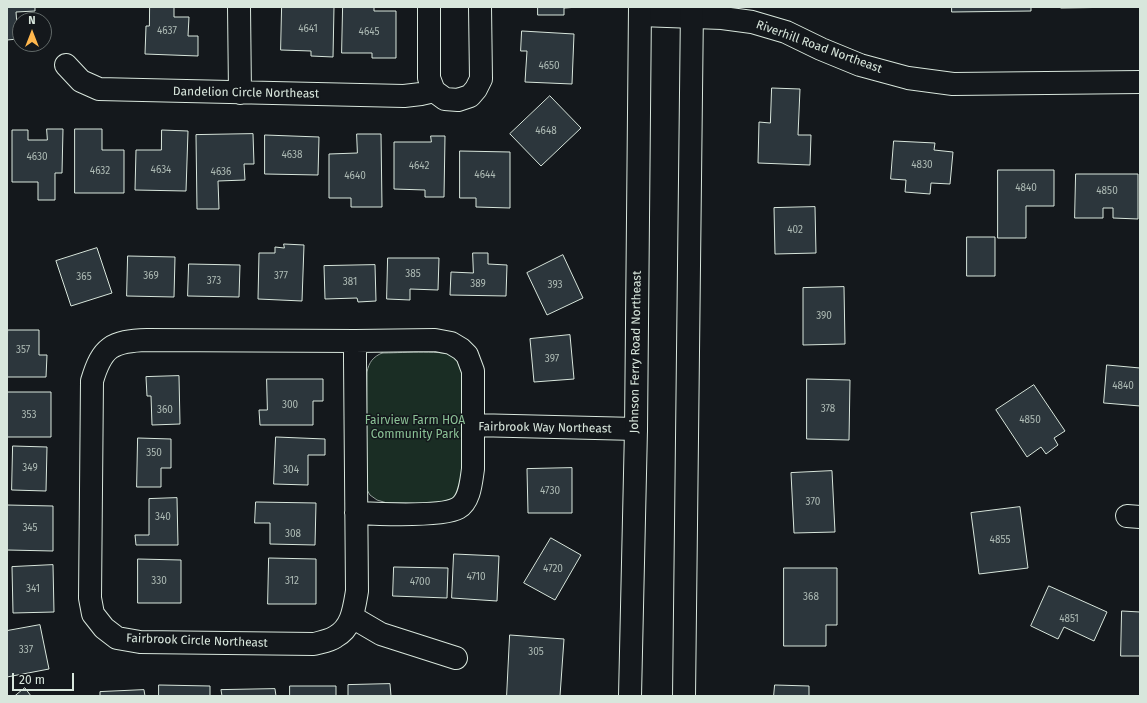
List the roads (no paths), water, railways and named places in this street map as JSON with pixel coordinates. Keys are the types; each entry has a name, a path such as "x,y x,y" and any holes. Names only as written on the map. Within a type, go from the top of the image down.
{"street":[{"path":"239,7 240,93"},
{"path":"429,7 429,78 434,91 445,99 458,100 470,96 476,89 481,79 480,7"},
{"name":"Riverhill Road Northeast","path":"640,11 691,12 752,22 786,32 821,49 860,65 908,78 953,84 1140,82"},
{"name":"Johnson Ferry Road Northeast","path":"630,696 636,429 640,11"},
{"path":"684,696 691,12"},
{"name":"Dandelion Circle Northeast","path":"66,65 81,81 99,89 404,96 434,91"},
{"name":"Fairbrook Circle Northeast","path":"355,341 357,591 352,617 347,626 335,637 314,644 140,642 118,638 104,628 93,614 90,598 92,381 96,365 104,352 117,343 131,340 436,340 451,343 467,355 473,371 473,425"},
{"name":"Fairbrook Way Northeast","path":"356,513 444,513 459,508 467,498 471,485 473,425 636,429"},
{"path":"352,617 382,634 456,658"}],"park label":[{"name":"Fairview Farm HOA Community Park","path":"415,428"}]}
